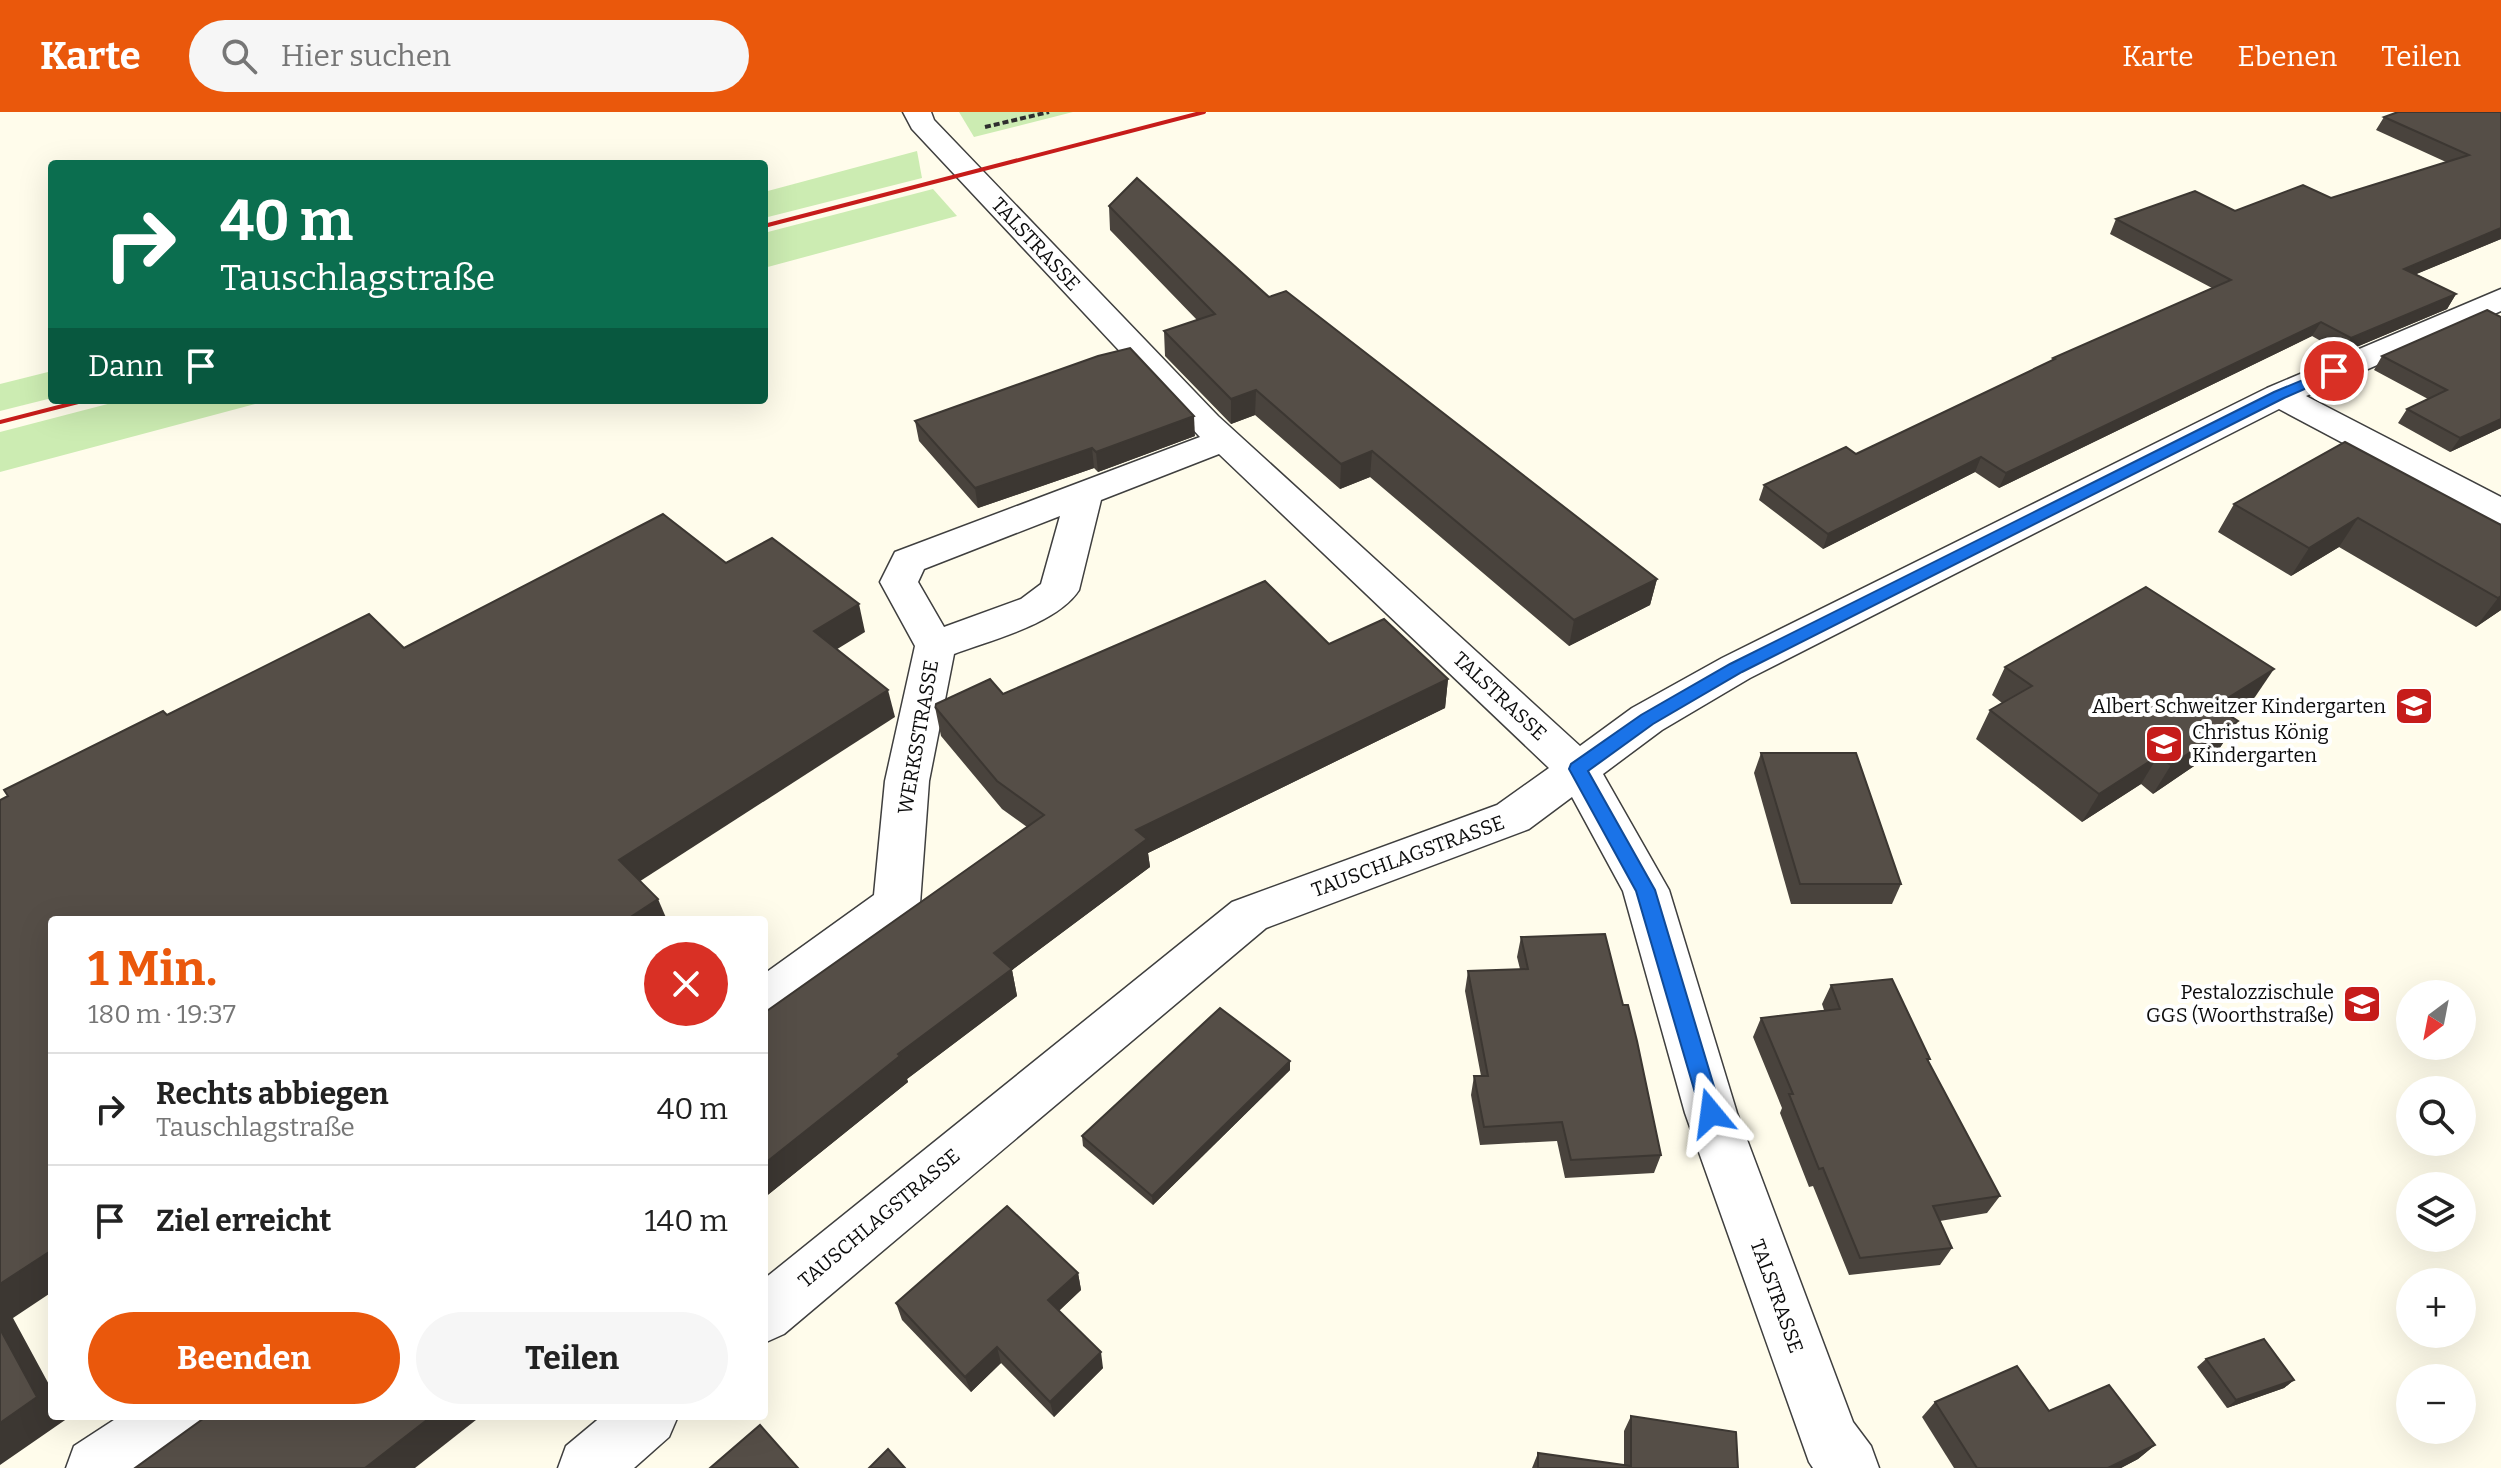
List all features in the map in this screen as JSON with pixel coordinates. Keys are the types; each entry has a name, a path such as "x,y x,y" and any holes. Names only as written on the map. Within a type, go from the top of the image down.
{"street":[{"name":"TALSTRASSE","path":"927,126 1091,304 1224,440 1578,769 1646,890 1711,1113 1836,1459"},
{"name":"TAUSCHLAGSTRASSE","path":"768,1312 1249,915 1513,817 1647,719 1736,668 2279,395 2501,299"},
{"path":"2279,395 2501,512"},
{"name":"WERKSSTRASSE","path":"768,998 897,904 907,781 935,646 899,582 909,561 1224,440"},
{"name":"WERKSSTRASSE","path":"935,646 1035,608 1059,590 1084,493"},
{"path":"96,1468 167,1420"},
{"path":"588,1468 643,1420"}],"path":[{"path":"1007,112 1014,120"},
{"path":"927,126 1014,120 1049,112"}],"green space":[{"path":"959,112 1073,112 974,137"},
{"path":"917,151 922,178 768,217 768,191"},
{"path":"933,189 957,216 768,267 768,232"},
{"path":"48,372 48,399 0,411 0,384"},
{"path":"108,404 255,404 0,472 0,432"}],"building":[{"path":"2398,112 2501,112 2501,228 2404,269 2456,294 2351,338 2321,322 2006,473 1981,457 1828,534 1764,485 1846,447 1856,454 2053,358 2231,280 2116,219 2195,191 2235,211 2303,185 2331,198 2469,155 2384,117"},
{"path":"1137,178 1269,297 1286,291 1657,579 1574,620 1372,451 1341,464 1256,390 1231,399 1164,331 1215,314 1109,206"},
{"path":"2487,310 2501,317 2501,419 2460,438 2407,409 2447,390 2382,356"},
{"path":"1130,348 1194,416 1096,452 1092,448 975,488 915,421 1098,356"},
{"path":"2345,442 2501,525 2501,596 2498,598 2358,518 2309,548 2234,504"},
{"path":"663,514 726,563 772,538 859,604 814,631 888,690 619,860 658,899 632,916 48,916 48,1253 0,1284 0,800 8,796 4,790 163,711 167,715 369,614 404,648"},
{"path":"1265,581 1329,644 1384,619 1448,679 1136,830 1147,839 994,953 1012,969 898,1054 900,1056 768,1161 768,1010 1044,815 997,781 935,707 990,679 1003,694"},
{"path":"2146,587 2274,669 2215,706 2238,721 2171,765 2158,756 2099,794 1990,710 2032,686 2005,667"},
{"path":"1761,753 1856,753 1901,884 1800,884"},
{"path":"1605,934 1623,1005 1628,1005 1661,1155 1571,1160 1562,1122 1484,1127 1474,1076 1488,1076 1468,971 1528,969 1521,937"},
{"path":"1892,979 1930,1059 1927,1059 2000,1196 1933,1206 1952,1248 1860,1258 1823,1168 1819,1169 1789,1094 1793,1094 1761,1018 1840,1009 1831,985"},
{"path":"1220,1008 1290,1061 1152,1196 1082,1136"},
{"path":"1007,1206 1078,1273 1048,1300 1101,1352 1050,1402 997,1347 965,1377 896,1303"},
{"path":"0,1329 37,1397 0,1423"},
{"path":"2264,1339 2294,1380 2236,1400 2206,1359"},
{"path":"2017,1366 2049,1411 2109,1385 2155,1445 2108,1468 1977,1468 1935,1402"},
{"path":"1631,1416 1736,1432 1738,1468 1538,1468 1538,1453 1631,1466"},
{"path":"201,1420 427,1420 365,1468 135,1468"},
{"path":"760,1425 798,1468 710,1468"},
{"path":"888,1449 905,1468 869,1468"}],"railway":[{"path":"768,225 1204,112"},
{"path":"0,422 70,404"}],"place":[{"name":"Albert Schweitzer Kindergarten","path":"2414,706"},
{"name":"Christus König Kindergarten","path":"2164,744"},
{"name":"Pestalozzischule GGS (Woorthstraße)","path":"2362,1004"}],"route":[{"path":"1711,1113 1646,890 1578,769 1647,719 1736,668 2279,395 2334,371"}]}
